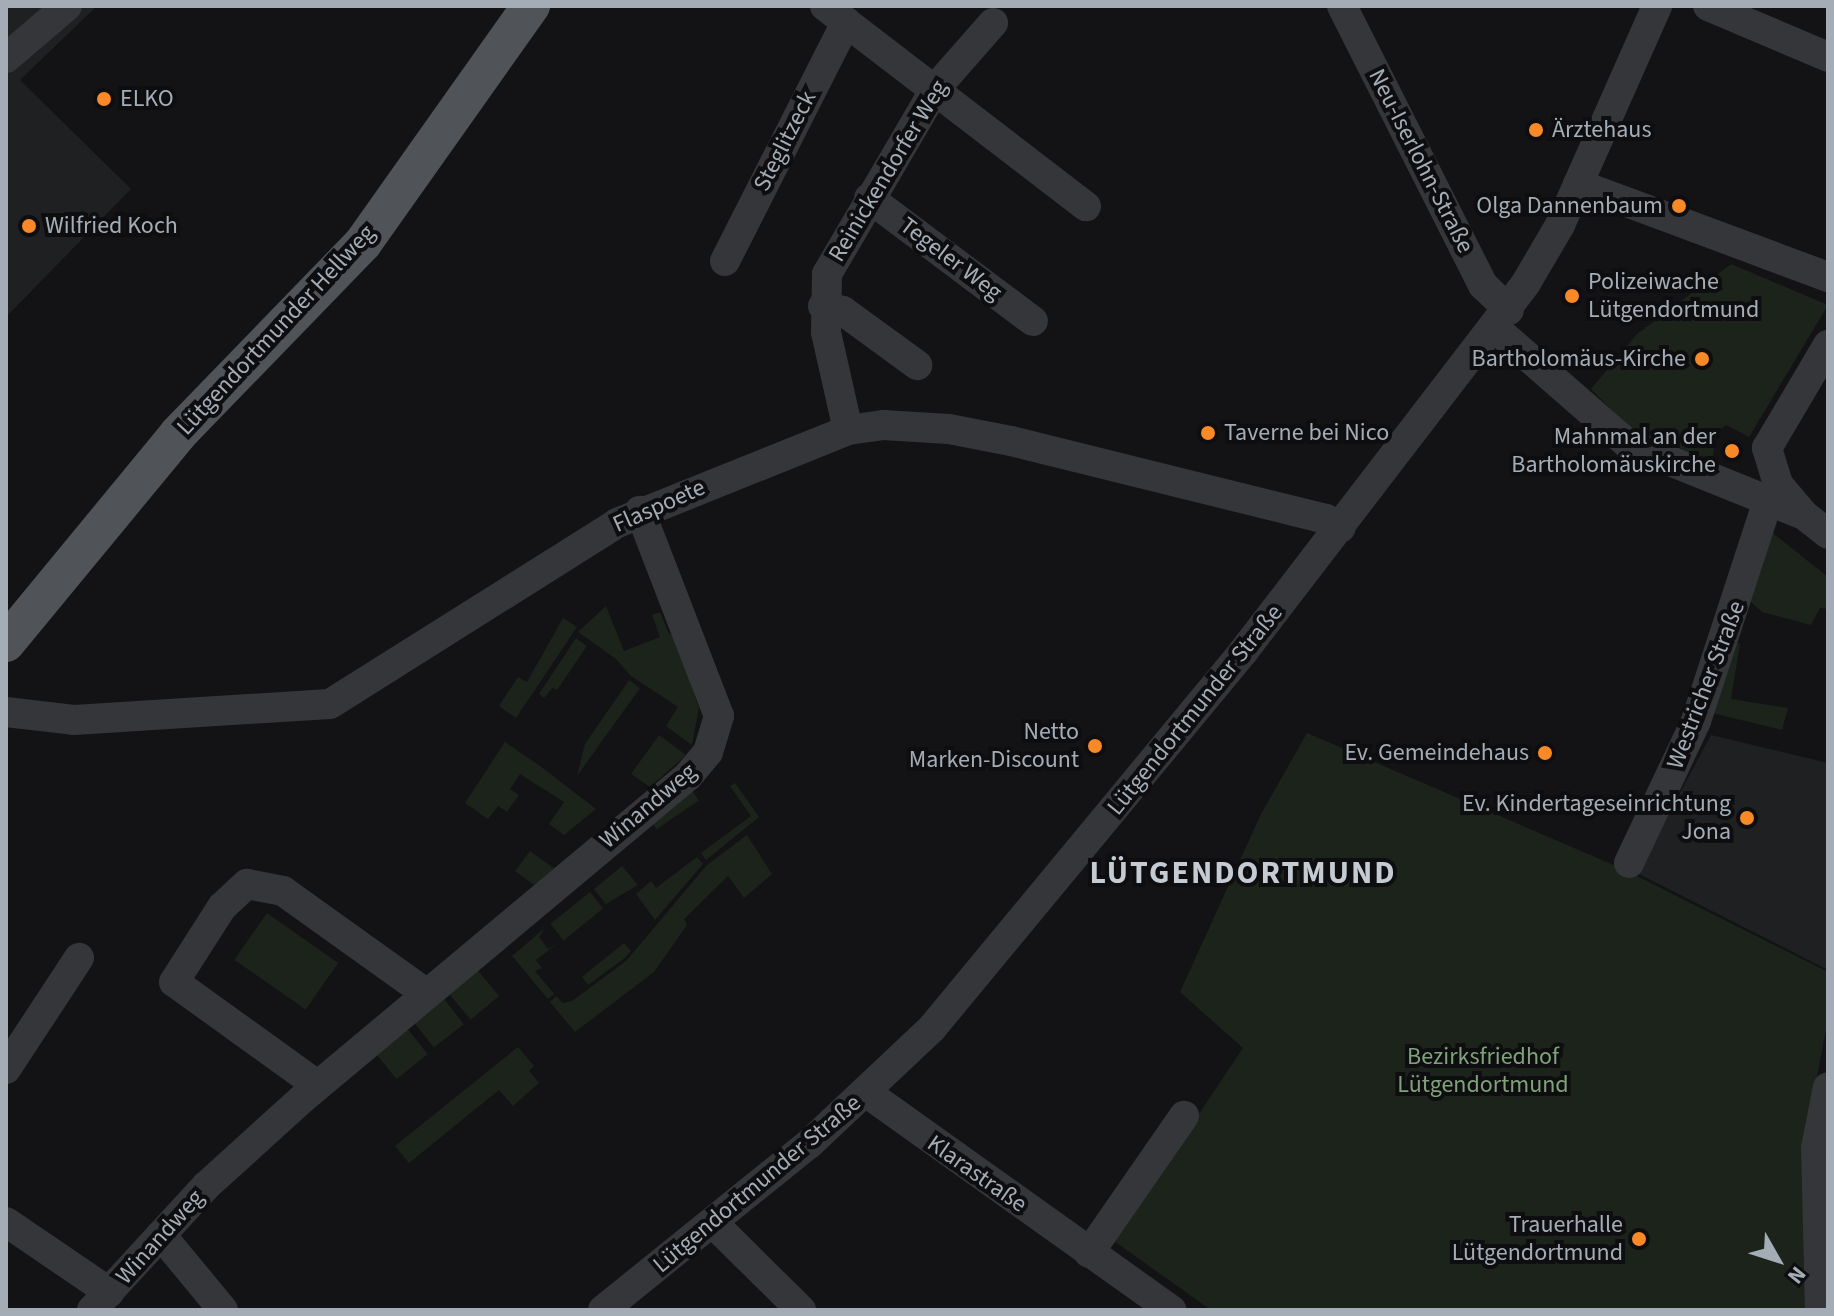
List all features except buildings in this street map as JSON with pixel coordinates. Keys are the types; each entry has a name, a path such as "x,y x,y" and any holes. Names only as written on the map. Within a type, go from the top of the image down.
{"main road":[{"name":"Lütgendortmunder Hellweg","path":"6,643 178,434 363,243 531,6"}],"street":[{"path":"6,58 67,6"},
{"name":"Neu-Iserlohn-Straße","path":"1342,6 1502,319"},
{"name":"Lütgendortmunder Straße","path":"603,1310 713,1223 867,1093 955,1000 1341,528 1502,319 1543,255 1657,6"},
{"path":"1708,6 1828,57"},
{"name":"Steglitzeck","path":"725,261 835,14 1086,206"},
{"name":"Reinickendorfer Weg","path":"848,430 823,306 827,274 935,89 993,23"},
{"path":"1578,184 1828,277"},
{"name":"Tegeler Weg","path":"869,198 1033,321"},
{"path":"823,306 843,311 917,365"},
{"path":"1502,319 1628,444 1804,515"},
{"path":"1694,472 1739,474 1767,448 1828,345"},
{"name":"Flaspoete","path":"6,712 35,719 116,719 330,704 540,567 640,511 848,430 883,425 949,429 1011,441 1326,519 1341,528"},
{"path":"1767,448 1778,484 1804,515 1828,534"},
{"name":"Westricher Straße","path":"1629,863 1696,721 1768,501"},
{"name":"Winandweg","path":"6,1222 100,1301 206,1186 317,1085 688,776 717,736 719,716 640,511"},
{"path":"317,1085 174,982 178,968 222,907 247,884 283,891 427,994"},
{"path":"6,1069 79,958"},
{"path":"1820,1310 1816,1148 1828,1087"},
{"name":"Klarastraße","path":"867,1093 1171,1310"},
{"path":"1089,1253 1184,1116"},
{"path":"713,1223 801,1310"},
{"path":"161,1235 223,1310"}],"shaded area":[{"path":"6,6 97,6 20,80 131,189 6,317"},
{"name":"Ev. Kindertageseinrichtung Jona","path":"1711,735 1828,763 1828,970 1637,873"}],"green space":[{"path":"1731,264 1828,305 1749,437 1726,425 1716,433 1713,456 1697,457 1632,431 1591,389 1637,334"},
{"path":"1765,527 1828,577 1828,609 1820,608 1811,625 1762,612 1743,595"},
{"path":"606,606 624,651 660,637 652,615 660,612 669,634 673,633 699,708 692,745 666,726 678,707 631,676 616,659 578,632"},
{"path":"563,618 577,627 516,718 499,706 518,677 527,682"},
{"path":"576,638 587,646 557,690 552,688 544,698 539,694"},
{"path":"1730,639 1740,644 1731,699 1788,708 1782,730 1704,711"},
{"path":"629,680 640,688 577,776 585,744"},
{"name":"Bezirksfriedhof Lütgendortmund","path":"1307,733 1623,869 1828,972 1828,1019 1804,1145 1806,1310 1211,1310 1114,1241 1243,1048 1180,992 1261,814"},
{"path":"659,735 686,755 650,787 631,774"},
{"path":"505,742 596,809 564,835 549,824 564,802 520,774 510,789 519,795 507,812 498,806 488,819 465,803"},
{"path":"735,783 759,817 706,860 701,853 751,816 730,786"},
{"path":"691,789 699,801 657,829 649,818"},
{"path":"747,835 772,874 744,898 728,876 684,919 687,925 654,972 575,1032 550,1002 556,996 563,1003 572,1001 626,961 707,865"},
{"path":"530,851 555,869 534,885 515,871"},
{"path":"697,857 703,864 655,920 636,894 651,881 656,888"},
{"path":"622,866 638,885 606,904 594,889"},
{"path":"590,892 603,908 564,940 550,924"},
{"path":"267,913 338,963 306,1010 234,960"},
{"path":"545,928 539,937 548,949 557,944 536,960 542,968 535,971 554,994 548,999 512,956"},
{"path":"624,943 631,951 625,958 588,985 582,977"},
{"path":"474,966 499,996 471,1020 446,990"},
{"path":"441,995 464,1024 434,1048 411,1018"},
{"path":"405,1026 428,1054 397,1079 374,1051"},
{"path":"518,1047 534,1066 529,1071 539,1083 513,1106 499,1090 409,1163 395,1146"}],"place":[{"name":"ELKO","path":"104,99"},
{"name":"Ärztehaus","path":"1536,130"},
{"name":"Olga Dannenbaum","path":"1679,206"},
{"name":"Wilfried Koch","path":"29,226"},
{"name":"Polizeiwache Lütgendortmund","path":"1572,296"},
{"name":"Bartholomäus-Kirche","path":"1702,359"},
{"name":"Taverne bei Nico","path":"1208,433"},
{"name":"Mahnmal an der Bartholomäuskirche","path":"1732,451"},
{"name":"Netto Marken-Discount","path":"1095,746"},
{"name":"Ev. Gemeindehaus","path":"1545,753"},
{"name":"Ev. Kindertageseinrichtung Jona","path":"1747,818"},
{"name":"Trauerhalle Lütgendortmund","path":"1639,1239"}],"district":[{"name":"LÜTGENDORTMUND","path":"1243,873"}]}
